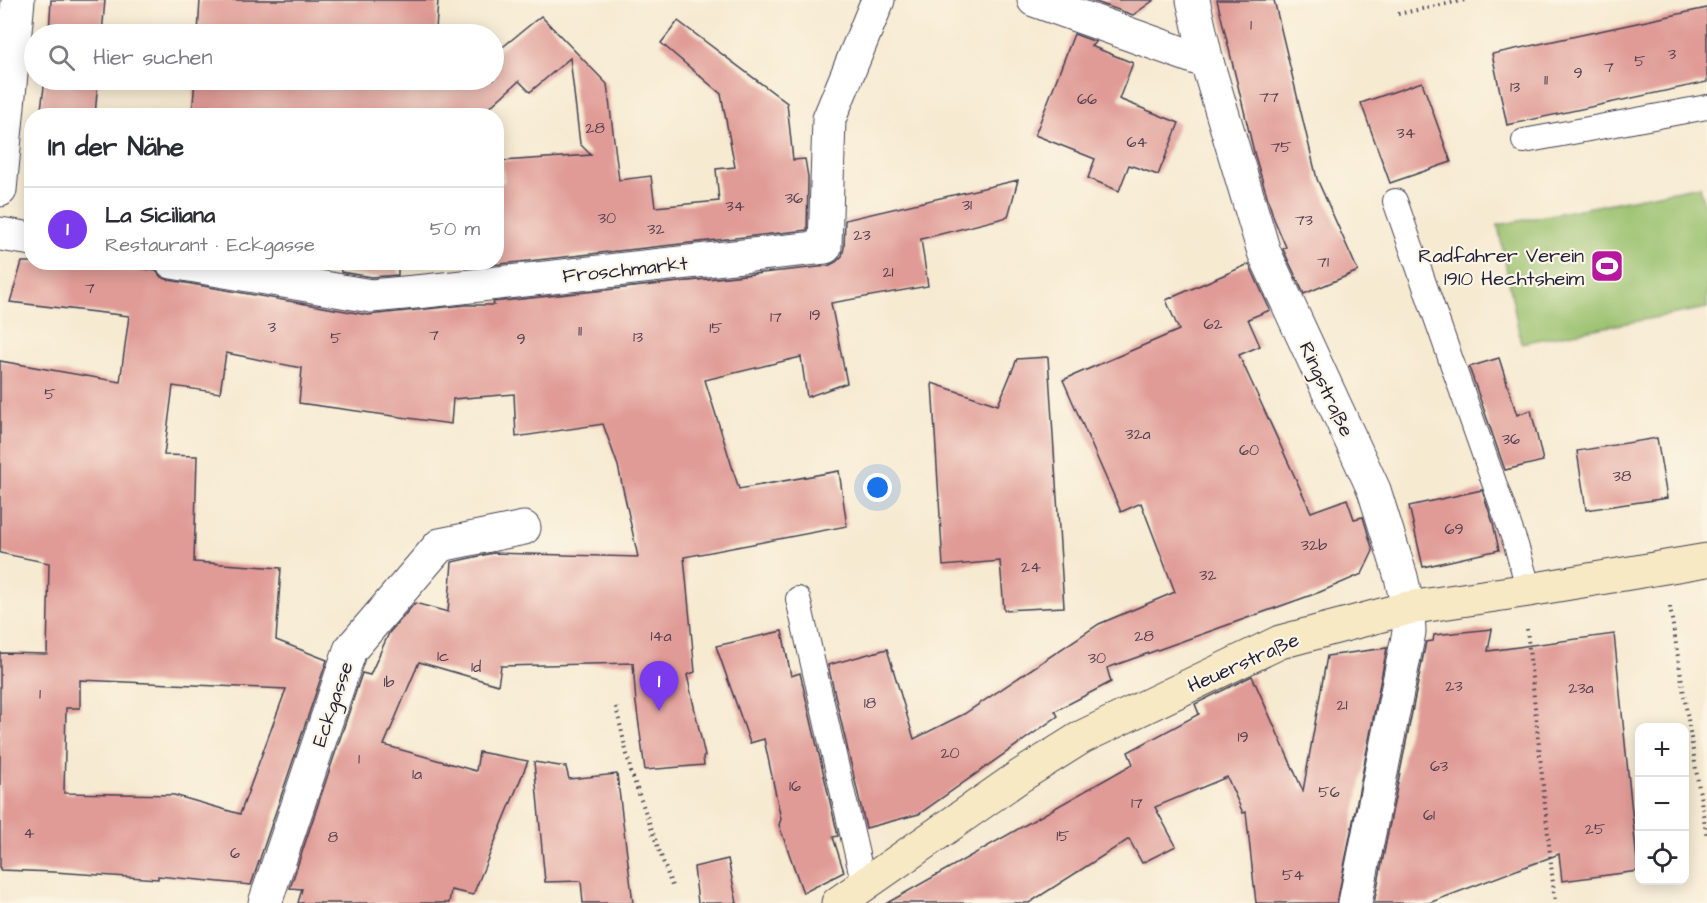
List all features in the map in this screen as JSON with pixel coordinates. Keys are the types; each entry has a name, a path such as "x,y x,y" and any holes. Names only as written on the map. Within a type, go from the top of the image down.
{"street":[{"path":"0,190 18,0"},
{"name":"Froschmarkt","path":"219,270 371,296 825,247 829,118 878,0"},
{"path":"1034,0 1207,62"},
{"name":"Ringstraße","path":"1193,0 1207,62 1264,252 1374,490 1401,577 1408,608 1409,632 1355,903"},
{"path":"0,234 24,238"},
{"name":"Eckgasse","path":"265,903 350,650 440,545 524,528"},
{"name":"Heuerstraße","path":"851,894 1020,776 1082,737 1280,642 1408,608 1707,560"}],"lane":[{"path":"1524,141 1707,107"},
{"path":"1395,201 1516,545 1529,590"},
{"name":"Heuerstraße","path":"798,599 851,894"}],"path":[{"path":"1398,14 1464,0"},
{"path":"1669,600 1707,838"},
{"path":"1526,625 1555,903"},
{"path":"616,707 631,772 672,886"}],"green space":[{"name":"Radfahrer Verein 1910 Hechtsheim","path":"1700,186 1707,222 1707,308 1521,343 1498,225"}],"building":[{"path":"51,0 105,0 103,24 50,24"},
{"path":"200,0 438,0 436,24 199,24"},
{"path":"1090,0 1154,0 1133,15"},
{"path":"1217,0 1274,0 1317,179 1358,271 1304,294 1283,249 1286,247 1274,219 1255,156"},
{"path":"1707,8 1707,82 1507,125 1492,54"},
{"path":"541,16 607,84 619,180 651,176 655,207 719,201 716,169 735,167 721,94 661,43 678,21 787,103 793,160 805,159 808,177 807,230 504,264 504,161 591,155 580,144 570,58 530,92 519,81 489,108 193,108 194,90 504,90 504,46"},
{"path":"1074,34 1096,42 1091,46 1133,63 1119,99 1179,123 1158,175 1129,165 1119,191 1088,178 1095,159 1035,135"},
{"path":"1422,82 1451,162 1390,183 1361,103"},
{"path":"44,90 97,90 96,108 41,108"},
{"path":"1018,180 1008,217 921,239 928,286 831,303 847,383 807,397 801,357 705,380 739,489 839,471 847,526 684,557 695,672 687,675 705,756 703,757 704,765 645,770 633,663 501,666 498,685 419,662 384,745 476,771 479,752 528,761 473,895 451,890 449,903 298,903 302,889 290,888 362,673 370,675 389,633 415,603 448,612 452,562 493,553 638,557 618,466 603,424 516,437 514,394 453,399 451,424 299,403 302,368 226,353 220,393 173,386 164,455 197,456 194,562 281,568 276,640 327,660 251,885 158,876 158,879 0,870 0,653 47,654 49,563 0,553 0,361 120,382 129,316 10,302 22,262 24,262 24,270 151,270 169,280 368,315 466,305 494,305 493,302 828,266 842,256 845,220","holes":["80,680 286,689 240,814 174,795 64,793 66,708 80,708"]},
{"path":"1249,264 1270,310 1248,319 1260,346 1239,355 1311,512 1347,499 1354,519 1363,517 1373,551 1362,574 1320,592 1107,668 1111,682 1055,711 1058,716 919,814 866,828 828,665 887,649 914,739 964,714 1099,624 1175,592 1141,503 1121,512 1063,380 1179,330 1166,300"},
{"path":"341,270 398,270 398,275 372,277 341,272"},
{"path":"1048,357 1064,607 1004,610 1000,561 943,566 932,383 998,405 1017,359"},
{"path":"1499,358 1517,415 1531,410 1543,461 1505,470 1469,367"},
{"path":"1657,438 1667,498 1586,510 1577,451"},
{"path":"1482,490 1499,550 1423,567 1409,506"},
{"path":"1492,629 1488,651 1614,634 1635,841 1635,871 1562,881 1559,854 1429,903 1374,903 1426,642 1433,641 1434,635"},
{"path":"782,631 791,676 800,673 838,836 833,837 844,872 803,893 779,825 781,819 764,739 750,743 716,646"},
{"path":"1387,648 1337,903 1256,903 1246,812 1243,813 1227,777 1155,807 1176,846 1142,863 1129,839 1029,903 887,903 1133,764 1128,752 1199,714 1195,704 1252,676 1303,791 1327,656"},
{"path":"534,762 566,767 569,779 617,774 633,903 583,903 581,881 545,882"},
{"path":"728,859 737,903 698,903 694,867"}],"place":[{"name":"Radfahrer Verein 1910 Hechtsheim","path":"1607,266"},
{"name":"La Siciliana","path":"659,711"}]}
